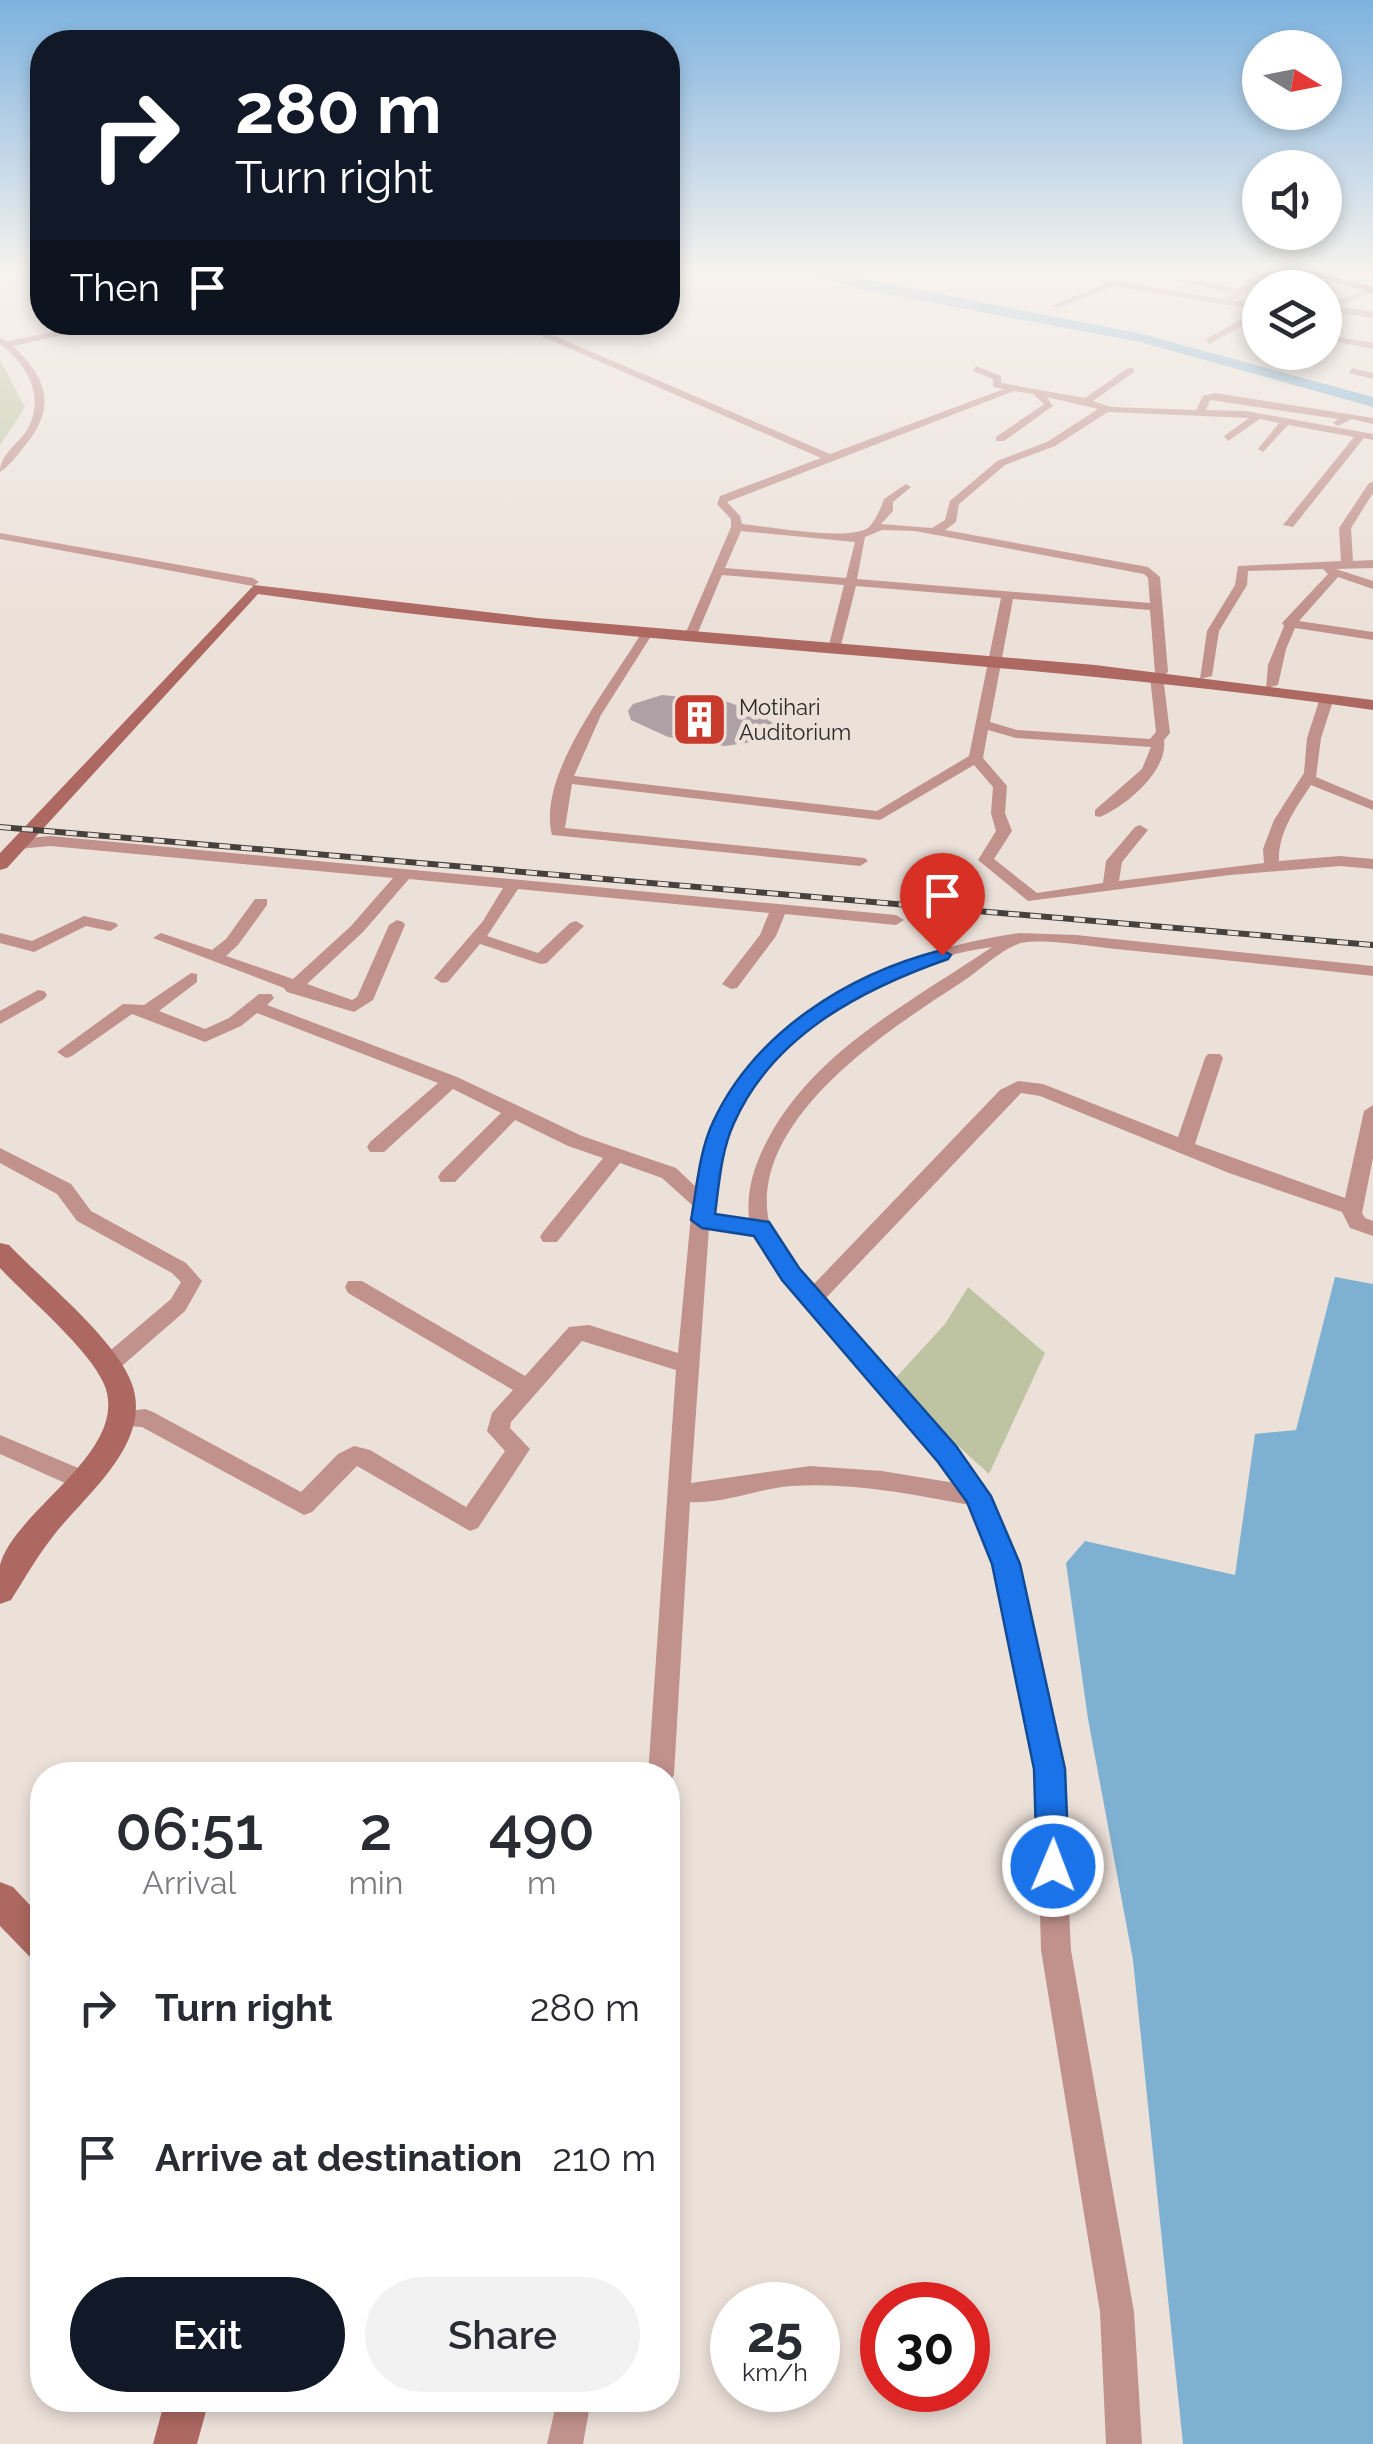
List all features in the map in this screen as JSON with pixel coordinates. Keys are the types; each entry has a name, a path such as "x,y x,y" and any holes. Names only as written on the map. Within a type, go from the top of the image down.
{"main road":[{"path":"254,587 427,613 647,634 691,634"},
{"path":"254,587 691,634 1205,676 1373,702"},
{"path":"0,864 254,587"},
{"path":"0,851 254,587"},
{"path":"1160,674 1373,702"},
{"path":"0,1252 107,1366 122,1399 120,1420 106,1452 41,1529 0,1590"},
{"path":"0,1900 30,1931"},
{"path":"175,2444 184,2412"}],"street":[{"path":"0,469 43,410 43,396 38,385"},
{"path":"660,385 830,458"},
{"path":"998,385 1087,401 1107,409 1258,416 1286,420 1307,430 1330,428 1367,436 1289,526"},
{"path":"1087,401 1110,385"},
{"path":"691,634 738,526 721,502 724,498 1010,390"},
{"path":"1000,439 1050,404 1036,392"},
{"path":"1200,413 1206,398 1215,396 1373,421"},
{"path":"935,531 950,522 956,500 1004,461 1051,444 1107,409"},
{"path":"1228,438 1258,416"},
{"path":"1330,428 1346,417"},
{"path":"1263,449 1286,420"},
{"path":"1271,685 1275,656 1288,623 1297,609 1341,569 1345,528 1373,484"},
{"path":"875,528 888,511 888,501 906,487"},
{"path":"738,526 856,537 863,542 835,646"},
{"path":"856,537 875,528 935,531 1148,570 1154,577 1156,607 1163,733 1158,742 1160,754 1153,766 1100,813"},
{"path":"0,538 254,587"},
{"path":"1205,676 1213,631 1241,585 1242,568 1341,569 1373,564"},
{"path":"1341,569 1373,586"},
{"path":"719,571 1156,607"},
{"path":"565,780 880,816 976,758 1008,593"},
{"path":"1288,623 1373,636"},
{"path":"647,634 635,659 582,735 565,780 556,830 562,834 860,862"},
{"path":"1272,866 1272,849 1281,820 1310,779 1314,738 1327,698"},
{"path":"982,724 1027,736 1158,742"},
{"path":"976,758 1000,786 998,813 1004,831 986,860 1034,898 1272,866 1340,861 1373,864"},
{"path":"1310,779 1373,806"},
{"path":"1111,886 1114,861 1140,830"},
{"path":"19,844 50,841 896,920"},
{"path":"66,1052 125,1010 146,1012 206,1036 287,985 356,929 403,876"},
{"path":"442,978 498,913 513,884"},
{"path":"214,958 232,942 262,902"},
{"path":"731,984 768,936 779,909"},
{"path":"0,938 32,948 84,921 110,926"},
{"path":"161,938 346,1006 360,1006 396,925"},
{"path":"478,938 540,960 576,926"},
{"path":"663,1762 688,1366 703,1213 714,1148 724,1121 764,1059 831,1002 888,974 942,955 1014,939 1136,946 1373,971"},
{"path":"1014,939 899,1016 810,1089 789,1113 758,1190 761,1228 769,1244 812,1300 947,1454 978,1496 1006,1564 1049,1769 1056,1950 1118,2312 1124,2444"},
{"path":"146,1012 192,978"},
{"path":"0,1019 38,995"},
{"path":"256,1006 450,1081 616,1155 676,1176 703,1213 761,1228"},
{"path":"1184,1147 1214,1058"},
{"path":"377,1147 450,1081"},
{"path":"812,1300 1014,1089 1043,1090 1352,1208"},
{"path":"448,1177 513,1111"},
{"path":"1373,1111 1352,1208 1354,1221 1373,1229"},
{"path":"0,1154 64,1189 84,1216 179,1268 192,1281 178,1305 107,1366"},
{"path":"550,1237 616,1155"},
{"path":"355,1287 528,1388"},
{"path":"120,1420 145,1418 304,1504 354,1454 470,1521 518,1452 519,1446 497,1427 581,1332 688,1366"},
{"path":"0,1444 82,1480"},
{"path":"680,1492 717,1494 772,1479 836,1475 978,1496"},
{"path":"565,2444 572,2412"}],"green space":[{"path":"0,385 13,385 25,407 0,445"},
{"path":"968,1287 1045,1353 989,1474 890,1384 945,1324"}],"water":[{"path":"1335,1277 1373,1284 1373,2444 1183,2444 1133,1960 1088,1719 1066,1563 1085,1541 1235,1575 1255,1434 1296,1430"}],"building":[{"name":"Motihari Auditorium","path":"662,695 725,701 758,713 777,726 759,741 725,746 668,737 631,720 628,711 633,704"}],"waterway":[{"path":"1312,385 1373,402"}],"railway":[{"path":"0,827 1373,945"}],"place":[{"name":"Motihari Auditorium","path":"700,720"}],"route":[{"path":"942,955 888,974 831,1002 764,1059 724,1121 714,1148 702,1220 761,1228 812,1300 947,1454 978,1496 1006,1564 1018,1616 1049,1769 1053,1866"}]}
